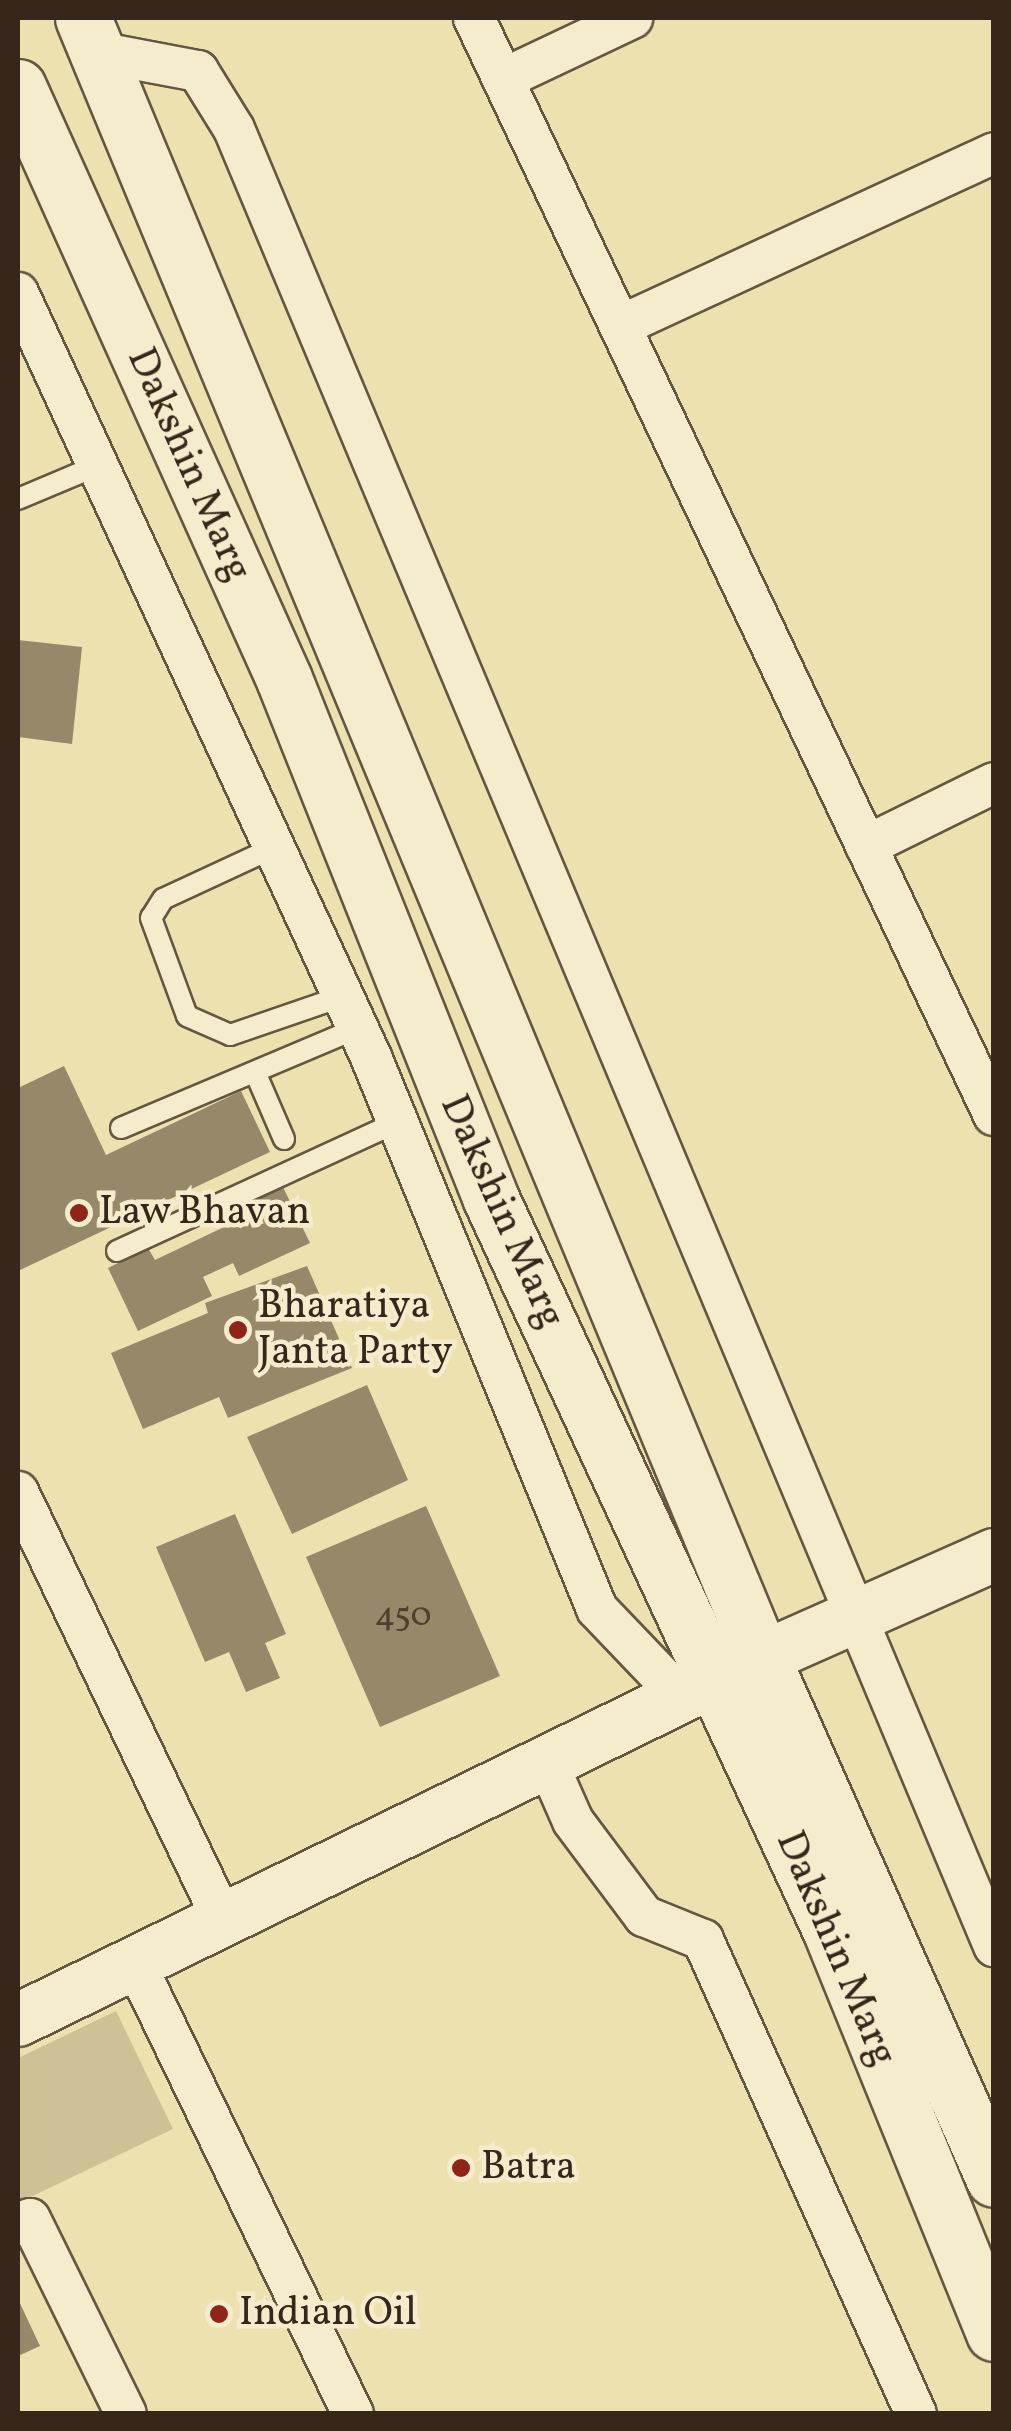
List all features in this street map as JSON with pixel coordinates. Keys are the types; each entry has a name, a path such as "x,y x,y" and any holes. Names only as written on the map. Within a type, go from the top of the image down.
{"main road":[{"name":"Dakshin Marg","path":"90,35 719,1678 994,2178"},
{"name":"Dakshin Marg","path":"18,86 284,679 491,1199 719,1678 830,1928 994,2332"}],"street":[{"path":"474,18 994,1115"},
{"path":"503,79 632,18"},
{"path":"90,35 198,71 234,128 994,1946"},
{"path":"620,326 994,153"},
{"path":"18,293 350,1012 597,1609 719,1678"},
{"path":"866,846 994,783"},
{"path":"18,1492 224,1919"},
{"path":"22,2004 135,1962 719,1678 994,1555"},
{"path":"547,1762 572,1821 644,1916 702,1940 916,2414"},
{"path":"135,1962 353,2414"},
{"path":"18,2225 30,2219 126,2414"}],"lane":[{"path":"18,499 99,465"},
{"path":"275,847 163,899 151,918 187,1016 230,1035 350,1012"},
{"path":"121,1128 255,1072 350,1012"},
{"path":"255,1072 284,1139"},
{"path":"116,1251 398,1122"}],"shaded area":[{"path":"116,2011 173,2129 18,2203 18,2058"}],"building":[{"path":"18,640 82,647 72,744 18,737"},
{"name":"Law Bhavan","path":"64,1066 106,1155 241,1091 270,1152 18,1271 18,1088"},
{"path":"282,1185 310,1243 239,1276 233,1263 203,1277 212,1296 138,1331 108,1268 148,1248 155,1260 247,1216 242,1204"},
{"path":"307,1266 352,1368 228,1418 219,1397 143,1429 111,1353 208,1313 205,1303"},
{"path":"367,1385 408,1480 292,1534 247,1437"},
{"path":"426,1506 500,1676 380,1727 306,1557"},
{"path":"235,1514 286,1634 265,1643 280,1678 246,1692 229,1652 205,1662 156,1547"},
{"path":"18,2299 40,2346 18,2356"}],"place":[{"name":"Law Bhavan","path":"79,1213"},
{"name":"Bharatiya Janta Party","path":"238,1330"},
{"name":"Batra","path":"461,2168"},
{"name":"Indian Oil","path":"219,2314"}]}
